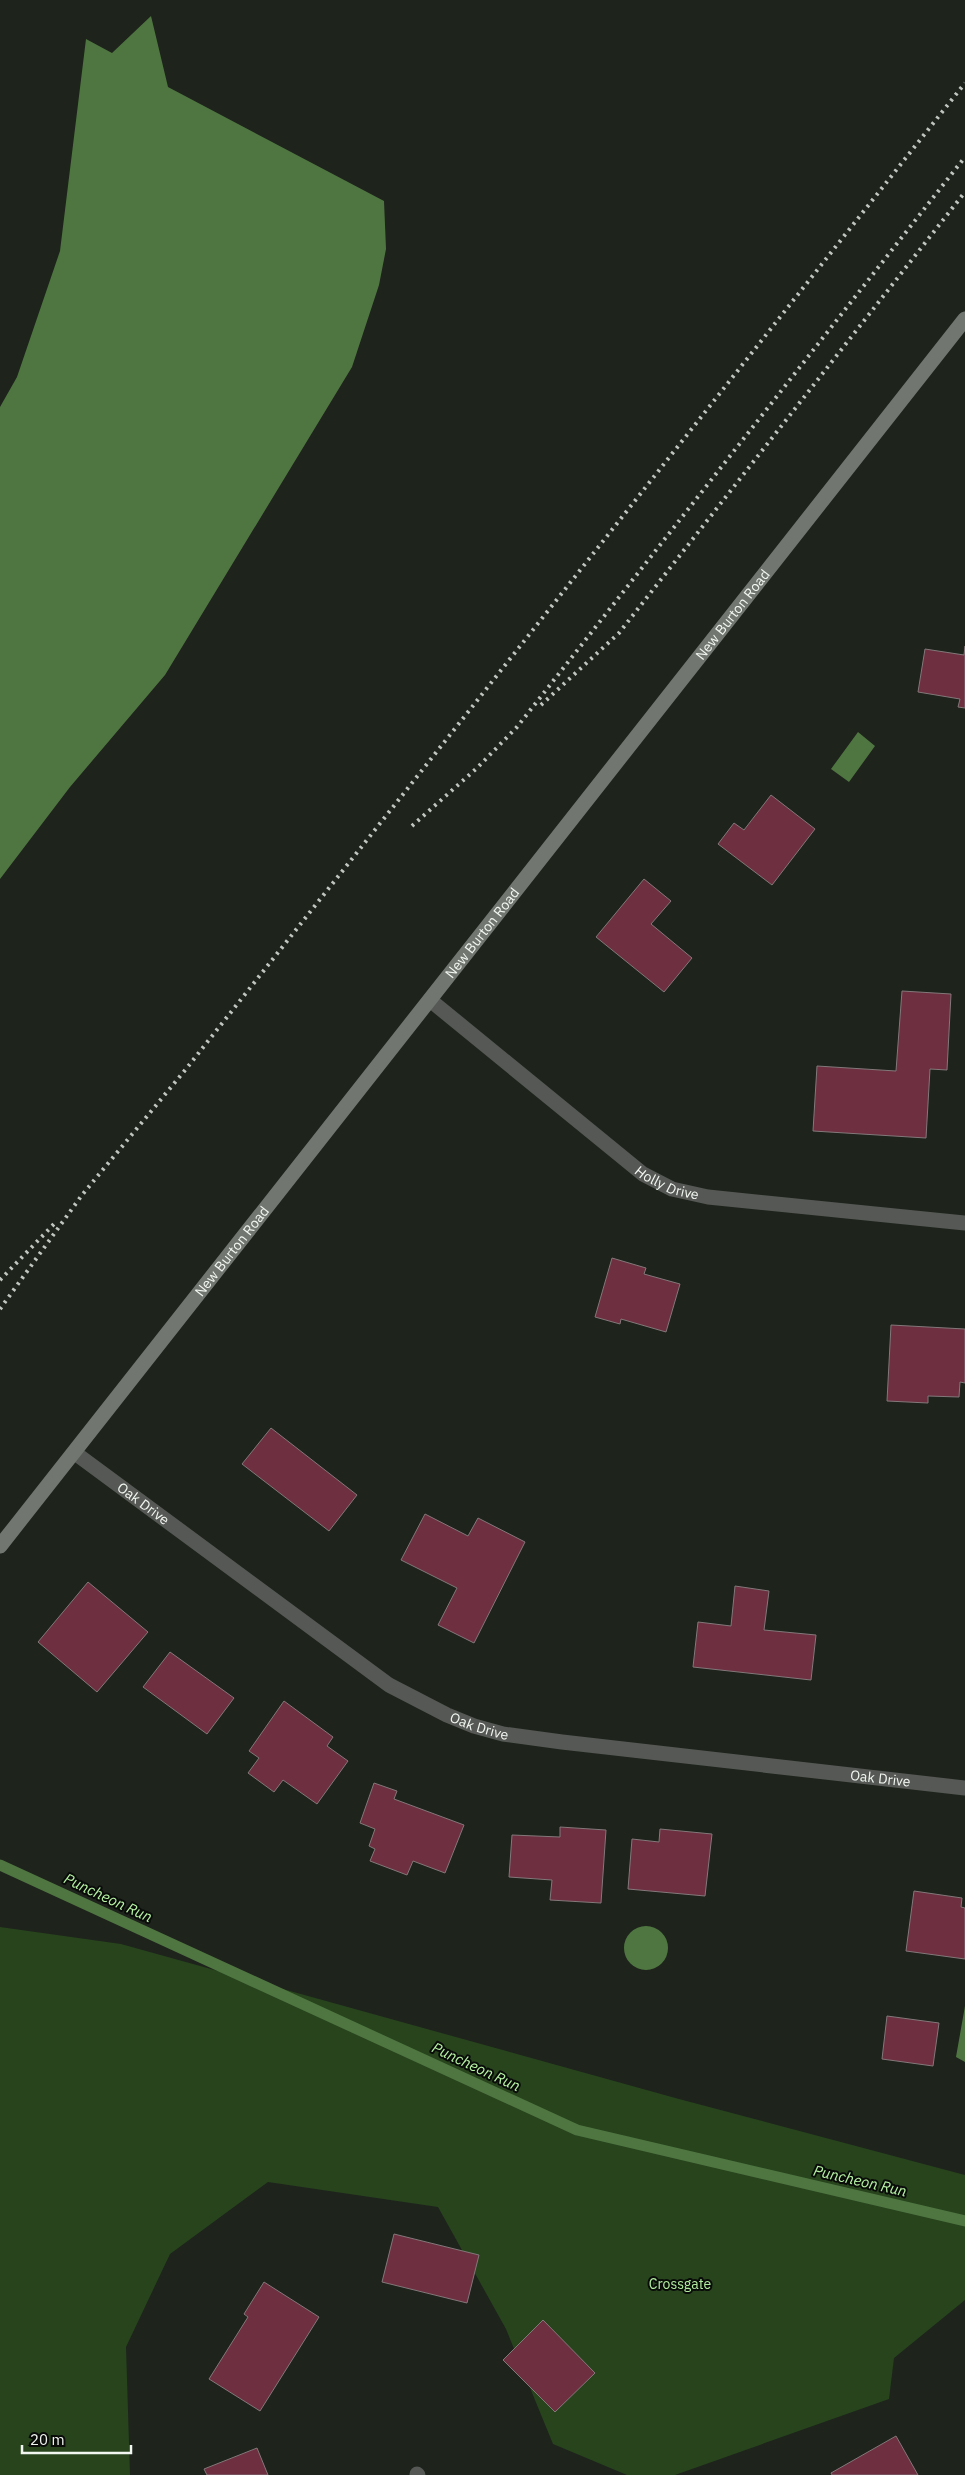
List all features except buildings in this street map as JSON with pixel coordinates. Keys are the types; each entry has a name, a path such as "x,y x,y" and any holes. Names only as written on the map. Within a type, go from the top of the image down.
{"street":[{"name":"New Burton Road","path":"0,1546 965,319"},
{"name":"Holly Drive","path":"430,1000 643,1174 672,1189 708,1197 965,1223"},
{"name":"Oak Drive","path":"75,1452 389,1684 447,1716 503,1734 965,1788"}],"green space":[{"name":"Crossgate","path":"0,1927 121,1944 679,2099 965,2175 965,2300 894,2358 889,2399 675,2475 627,2475 553,2444 506,2329 438,2207 268,2182 170,2254 126,2347 130,2475 0,2475"}],"shaded area":[{"path":"151,16 168,87 384,201 386,249 379,285 352,367 165,675 70,787 0,879 0,407 17,377 60,251 86,39 112,53"},
{"path":"858,732 875,746 849,782 831,769"},
{"path":"650,1926 662,1932 667,1939 667,1957 662,1964 655,1969 642,1970 634,1967 627,1960 624,1944 627,1936 634,1929"},
{"path":"965,2006 965,2062 956,2057"}],"waterway":[{"name":"Puncheon Run","path":"0,1865 577,2130 965,2221"}],"railway":[{"path":"0,1309 82,1195 186,1069 965,83"},
{"path":"412,826 477,768 517,727 965,157"},
{"path":"541,705 619,633 965,192"},
{"path":"0,1280 54,1224"}]}
